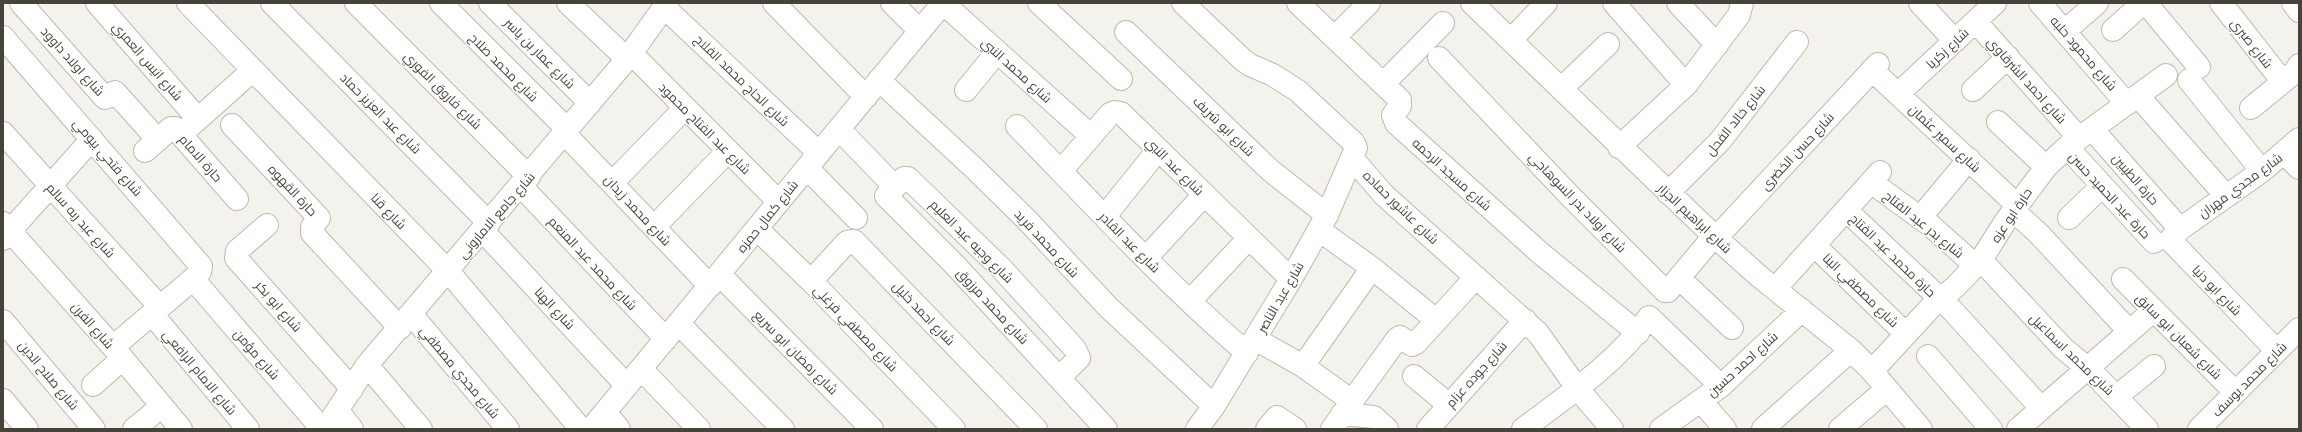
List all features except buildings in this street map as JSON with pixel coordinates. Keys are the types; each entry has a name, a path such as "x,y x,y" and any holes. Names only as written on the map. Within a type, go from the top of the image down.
{"street":[{"name":"شارع اولاد داوود","path":"21,3 105,98 115,92 152,145"},
{"name":"شارع انيس العمري","path":"97,3 198,119"},
{"name":"شارع قنا","path":"188,3 448,271 581,429"},
{"name":"شارع عبد العزيز حماد","path":"272,3 486,227"},
{"name":"شارع فاروق الفوري","path":"356,3 525,181"},
{"name":"شارع محمد صلاح","path":"441,3 566,132"},
{"name":"شارع عمار بن ياسر","path":"490,3 590,103"},
{"name":"شارع عبد الفتاح محمود","path":"568,3 629,56 685,108 779,202"},
{"name":"شارع محمد فريد","path":"774,3 872,88 975,169 1027,220 1108,307 1214,406"},
{"path":"892,3 920,31"},
{"name":"شارع كمال حمزه","path":"591,429 943,3"},
{"name":"شارع محمد النبي","path":"943,3 1091,136"},
{"path":"1038,3 1121,79"},
{"path":"1183,3 1250,65 1273,74 1309,101 1354,143 1356,148 1352,158"},
{"name":"شارع مسجد الرحمه","path":"1298,3 1335,37 1401,103 1393,116 1396,123 1539,252 1643,325 1721,386"},
{"path":"1335,37 1369,3"},
{"name":"شارع ابراهيم الجزار","path":"1472,3 1619,147 1715,237 1775,289 1851,350 1872,371 1921,429"},
{"path":"1511,40 1546,3"},
{"path":"1614,3 1686,85"},
{"path":"1678,3 1717,45"},
{"path":"1619,147 1686,85 1740,15 1742,3"},
{"path":"1920,3 1955,41"},
{"name":"شارع زكريا","path":"1899,93 1995,3"},
{"name":"شارع محمود حلبه","path":"2040,3 2065,31 2226,196"},
{"path":"2065,31 2098,3"},
{"path":"2113,30 2145,3 2262,171"},
{"name":"شارع صبري","path":"2220,3 2283,82"},
{"path":"2293,3 2299,11"},
{"name":"شارع جامع الاماروني","path":"325,429 338,412 367,365 566,132 629,56 666,5"},
{"name":"شارع الحاج محمد الفلاح","path":"666,5 813,161 856,218"},
{"name":"شارع احمد الشرقاوي","path":"1976,22 2079,138"},
{"path":"1383,84 1443,23"},
{"name":"شارع ابو شريف","path":"1126,32 1372,268 1436,320"},
{"name":"شارع فتحي بيومي","path":"3,37 200,264 200,272 193,279"},
{"name":"شارع خالد الفحل","path":"1668,193 1720,141 1797,42"},
{"path":"1561,89 1608,44"},
{"path":"966,90 997,52"},
{"path":"1973,90 2008,57"},
{"name":"شارع اولاد بدر السوهاجي","path":"1439,58 1572,198 1665,291 1668,291 1715,237"},
{"path":"2251,108 2295,72 2299,65"},
{"name":"شارع سمير عثمان","path":"1875,67 1899,93 1969,159 2129,331"},
{"name":"شارع حسن الخضرى","path":"1715,237 1875,67"},
{"path":"181,135 253,70"},
{"name":"حارة ابو عزه","path":"1872,371 1932,306 1978,263 2046,167 2079,138 2166,75"},
{"path":"612,183 685,108"},
{"name":"شارع عبد النبي","path":"1061,171 1110,114 1118,112 1292,279"},
{"path":"1998,122 2046,167"},
{"name":"حارة القهوه","path":"232,125 319,218 312,227 312,233 405,321"},
{"name":"شارع عبد القادر","path":"1017,126 1190,301 1251,346 1303,366 1342,415"},
{"name":"حارة الامام","path":"152,145 171,128 175,128 237,199"},
{"path":"839,129 894,186"},
{"name":"شارع محمد زيدان","path":"566,132 654,227 715,280"},
{"name":"شارع عبد ربه سالم","path":"3,133 50,185 156,311"},
{"path":"5,231 50,185 92,138"},
{"name":"حارة عبد الحميد حسن","path":"2079,138 2102,186 2154,242"},
{"name":"حارة الطيبين","path":"2079,138 2180,229"},
{"path":"2292,146 2299,168"},
{"name":"شارع مجدي مهران","path":"2180,229 2262,171 2292,146"},
{"path":"1105,216 1158,150"},
{"path":"654,227 728,151"},
{"name":"شارع عبد الناصر","path":"1197,429 1214,406 1292,279 1323,222 1352,158"},
{"name":"شارع عاشور حماده","path":"1352,158 1384,195 1538,332 1577,388 1612,429"},
{"path":"1920,218 1969,159"},
{"name":"شارع بدر عبد الفتاح","path":"1846,210 1876,177 1920,218 1978,263"},
{"name":"شارع وجيه عبد العليم","path":"894,186 904,178 908,178 1001,268 1075,349 1079,358 1076,363 1059,378"},
{"name":"شارع محمد عبد المنعم","path":"525,181 672,332 783,429"},
{"name":"شارع محمد مرزوق","path":"894,186 886,194 886,197 954,264 1106,429"},
{"path":"2069,218 2102,186"},
{"path":"1146,258 1204,195"},
{"path":"1775,289 1846,210"},
{"name":"حارة محمد عبد الفتاح","path":"1846,210 1940,300 2042,408"},
{"name":"شارع ابو بكر","path":"266,225 237,251 236,258 352,389"},
{"name":"شارع الهنا","path":"486,227 627,386"},
{"name":"شارع مصطفي فرغلي","path":"757,229 811,281 954,429"},
{"name":"شارع ابو دنيا","path":"2180,229 2171,237 2170,242 2277,351"},
{"name":"شارع الفرن","path":"5,231 118,353 181,429"},
{"path":"1190,301 1249,238"},
{"name":"شارع احمد خليل","path":"811,281 847,242 854,241 1036,429"},
{"name":"شارع مصطفي البنا","path":"1814,246 1906,334"},
{"name":"شارع محمد اسماعيل","path":"1978,263 2063,348 2086,368 2148,429"},
{"path":"1303,366 1372,268"},
{"path":"1342,415 1397,339 1400,337 1412,345 1416,343 1476,277"},
{"path":"1679,278 1732,328"},
{"path":"93,385 118,353 156,311 193,279"},
{"name":"شارع مؤمن","path":"193,279 322,429"},
{"name":"شارع شعبان ابو سابق","path":"2123,279 2235,392"},
{"name":"شارع رمضان ابو سريع","path":"715,280 872,429"},
{"name":"شارع احمد حسين","path":"1660,429 1721,386 1802,310"},
{"path":"2018,429 2154,310"},
{"name":"شارع الامام الرافعي","path":"156,311 248,429"},
{"name":"شارع جوده عزام","path":"1428,429 1525,320"},
{"name":"شارع صلاح الدين","path":"3,321 94,429"},
{"name":"شارع مجدي مصطفي","path":"405,321 508,429"},
{"path":"1538,425 1577,388 1601,370 1643,325"},
{"name":"شارع محمد يوسف","path":"2198,429 2299,329"},
{"path":"1763,429 1851,350"},
{"path":"1928,356 1991,429"},
{"path":"367,365 421,429"},
{"path":"2116,397 2154,366"},
{"path":"642,368 699,429"},
{"path":"1414,376 1449,405"},
{"path":"1840,429 1887,389"},
{"path":"3,400 27,429"},
{"path":"1700,401 1726,429"},
{"path":"134,429 162,406"},
{"path":"338,412 352,429"},
{"path":"605,412 619,429"},
{"path":"1342,415 1374,417 1387,429"},
{"path":"1267,429 1277,417 1295,429"}]}
